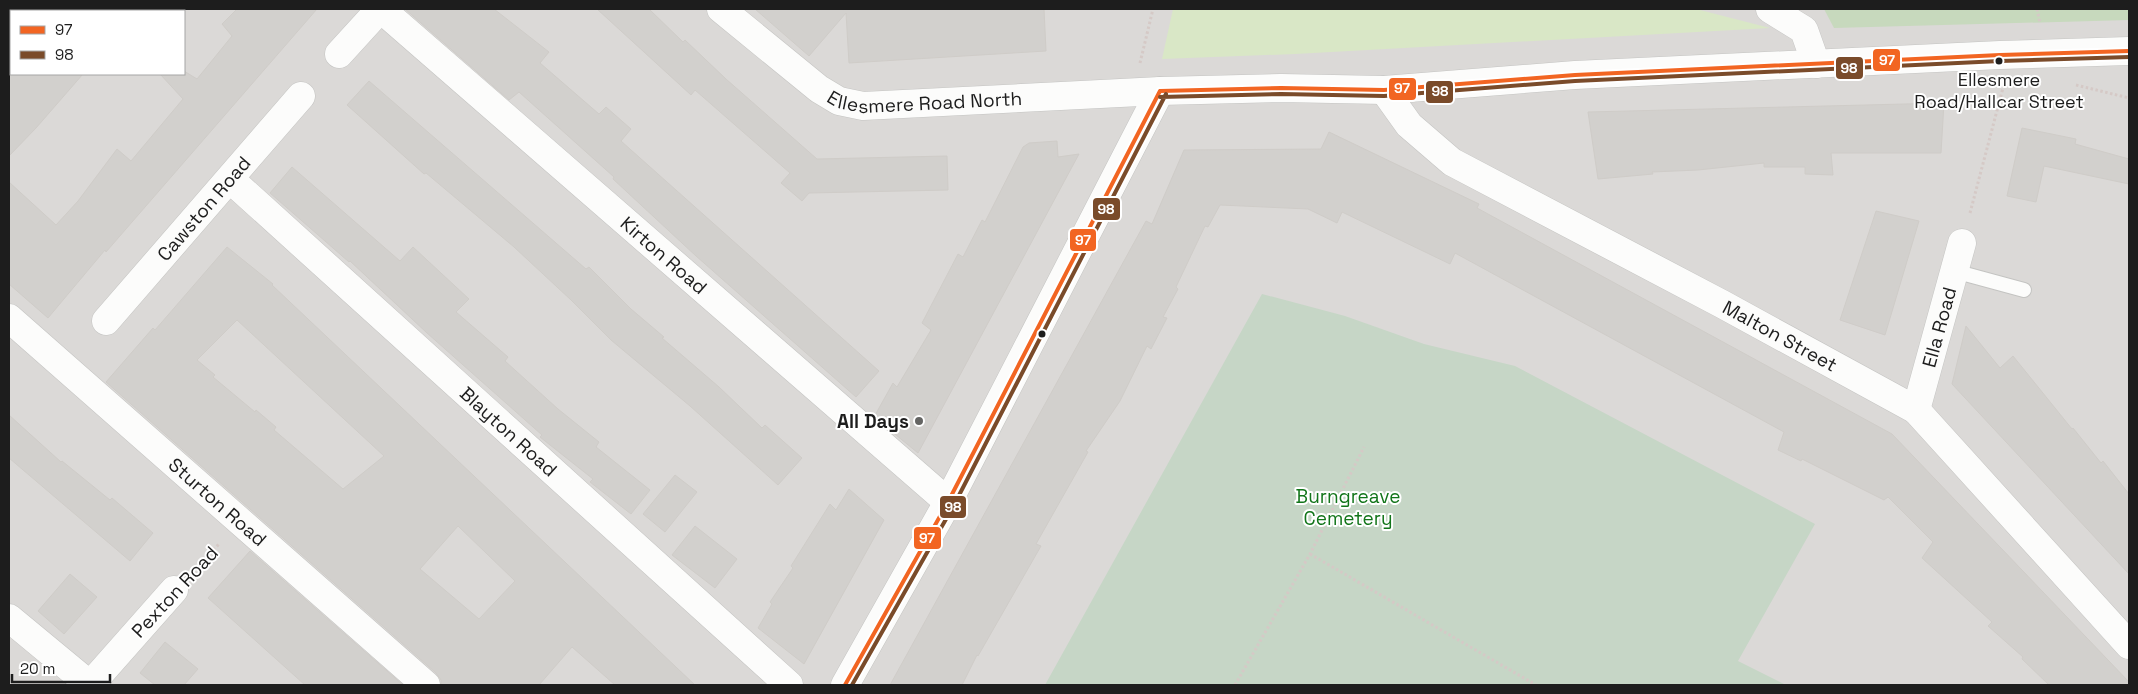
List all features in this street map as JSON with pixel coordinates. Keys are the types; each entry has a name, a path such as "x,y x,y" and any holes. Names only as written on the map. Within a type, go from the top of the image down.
{"street":[{"path":"339,54 380,9"},
{"name":"Kirton Road","path":"380,9 948,502"},
{"name":"Ellesmere Road North","path":"721,9 819,89 839,101 863,106 1160,91 1281,88 1384,90 1575,75 2011,54 2129,51"},
{"path":"1770,9 1804,30 1816,64"},
{"name":"Malton Street","path":"1384,90 1409,125 1452,162 1713,299 1916,410 2129,645"},
{"path":"845,685 948,502 1160,91"},
{"name":"Cawston Road","path":"106,321 301,96"},
{"name":"Blayton Road","path":"230,178 789,685"},
{"name":"Ella Road","path":"1916,410 1962,243"},
{"name":"Sturton Road","path":"9,318 426,685"},
{"name":"Pexton Road","path":"90,685 174,590"},
{"path":"9,618 90,685"}],"lane":[{"path":"1954,271 2024,290"}],"path":[{"path":"1133,93 1153,9"},
{"path":"1962,243 2011,54"},
{"path":"1235,685 1310,554 1364,447"},
{"name":"Pexton Road","path":"174,590 240,522"},
{"path":"1310,554 1536,685"}],"shaded area":[{"path":"9,9 2129,9 2129,685 9,685"}],"green space":[{"path":"1173,9 1696,9 1770,28 1295,54 1162,59"},
{"path":"1824,9 2129,9 2129,20 1834,28"},
{"name":"Burngreave Cemetery","path":"1262,294 1345,316 1424,344 1515,366 1815,524 1738,661 1786,685 1045,685"}],"building":[{"path":"237,9 317,9 106,252 105,250 48,318 9,284 9,182 56,225 78,201 117,149 131,161 183,99 161,75 185,75 185,72 197,79 232,36 222,24"},
{"path":"405,9 494,9 549,52 540,63 599,114 606,107 631,129 621,141 879,371 856,397 696,256 613,179 614,177 519,92 509,100"},
{"path":"597,9 649,9 683,42 685,40 726,79 817,159 947,156 948,190 809,193 802,201 781,183 790,173 695,90 691,95"},
{"path":"755,9 1044,9 1046,51 849,63 846,13 809,56"},
{"path":"9,74 82,75 36,128 9,156"},
{"path":"369,81 586,269 589,267 631,309 664,337 662,338 719,387 762,428 765,425 802,458 778,485 690,406 611,340 514,247 426,173 424,174 347,105"},
{"path":"1944,103 1941,153 1831,153 1833,175 1805,174 1805,167 1764,167 1764,163 1698,170 1652,172 1653,174 1598,179 1588,112"},
{"path":"2022,128 2076,139 2075,144 2129,159 2129,184 2044,166 2036,202 2007,196"},
{"path":"1329,132 1479,204 1477,208 1892,434 2129,682 2129,685 2049,685 2022,659 2023,657 1988,626 1992,622 1922,558 1933,542 1888,497 1884,500 1802,459 1801,461 1778,450 1784,432 1455,253 1450,264 1342,212 1337,223 1308,209 1220,205 1208,227 1205,226 1176,287 1178,289 1163,317 1167,318 1151,349 1147,346 1120,401 1086,451 1088,452 1036,544 1041,546 977,655 962,685 890,685 1146,221 1152,224 1184,150 1321,149"},
{"path":"1057,141 1058,157 1079,154 918,453 874,417 893,383 897,387 931,330 922,323 958,254 963,257 982,220 985,222 1023,147 1029,143"},
{"path":"292,167 400,261 413,247 469,299 456,312 508,357 505,361 558,409 599,442 596,447 650,490 631,514 590,482 593,479 540,437 542,435 427,333 350,261 270,193"},
{"path":"1876,211 1919,221 1885,335 1840,320"},
{"path":"227,247 273,284 695,685 615,685 572,647 539,685 441,685 441,680 436,673 106,382 153,328 155,330","holes":["237,320 384,456 343,489 274,430 276,427 213,377 215,375 197,360","458,526 515,581 479,619 420,569"]},
{"path":"1966,326 2000,368 2013,356 2072,429 2101,463 2103,461 2129,494 2129,574 1952,384"},
{"path":"9,415 61,462 110,500 112,498 153,533 130,561 9,458"},
{"path":"675,475 697,492 665,532 643,514"},
{"path":"849,489 884,520 804,664 758,628 772,604 770,602 793,568 791,566 830,504 836,510"},
{"path":"695,526 737,559 715,588 672,555"},
{"path":"250,551 403,685 305,685 208,598"},
{"path":"70,574 97,597 64,634 38,611"},
{"path":"165,642 198,669 184,685 155,685 140,673"}],"transit line":[{"name":"97","path":"1160,91 1281,88 1384,90 1575,75 2000,55 2129,51"},
{"name":"98","path":"1160,97 1281,94 1384,96 1575,81 2000,61 2129,57"},
{"name":"97","path":"845,685 948,502 1160,91"},
{"name":"98","path":"852,685 954,505 1166,94"}],"place":[{"name":"Ellesmere Road/Hallcar Street","path":"1999,61"},
{"name":"All Days","path":"919,421"}]}
